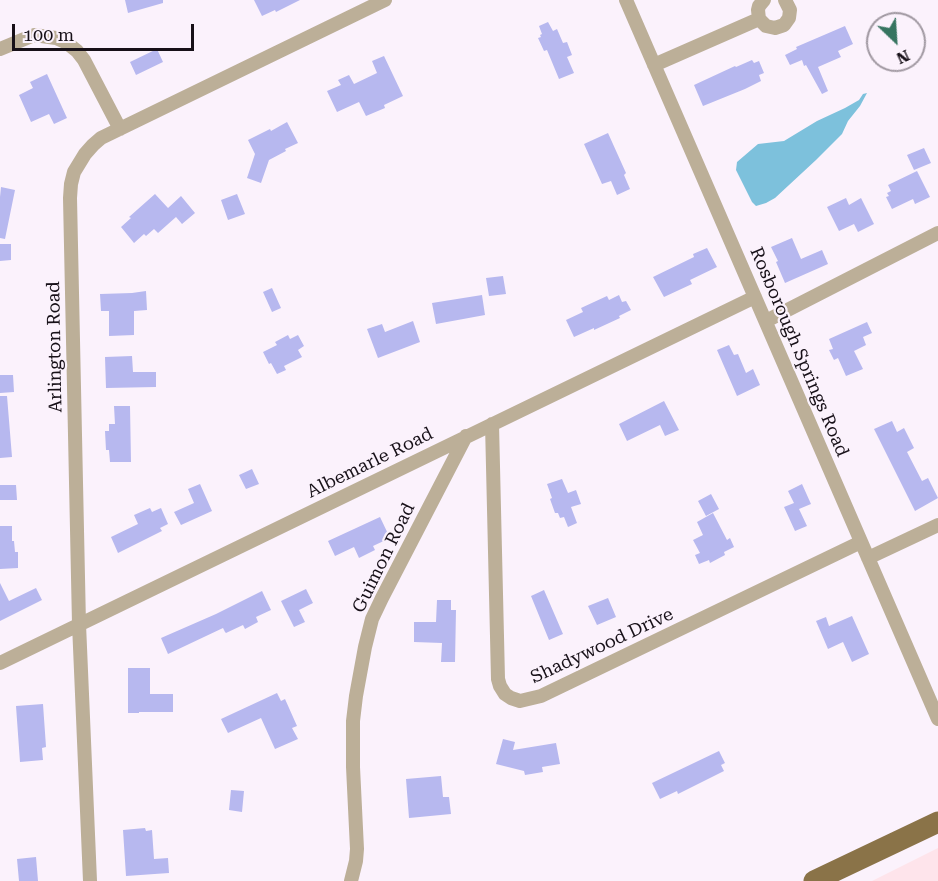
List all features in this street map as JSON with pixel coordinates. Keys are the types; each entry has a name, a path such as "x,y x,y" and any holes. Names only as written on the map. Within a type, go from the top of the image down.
{"main road":[{"path":"814,881 938,822"}],"street":[{"name":"Arlington Road","path":"90,881 79,624 70,191 74,172 85,154 101,138 361,5 385,0"},
{"name":"Rosborough Springs Road","path":"626,0 938,719"},
{"path":"764,0 758,10 759,18 770,28 784,25 787,21 790,14 789,6 784,0"},
{"path":"654,65 759,18"},
{"path":"0,49 34,35 57,38 67,43 84,60 120,129"},
{"path":"766,321 938,233"},
{"name":"Albemarle Road","path":"0,663 755,297"},
{"name":"Shadywood Drive","path":"492,424 498,679 505,694 520,701 541,696 861,542"},
{"name":"Guimon Road","path":"351,881 357,849 353,721 367,638 381,598 466,436"},
{"path":"868,558 938,525"}],"shaded area":[{"path":"938,848 938,881 872,881"}],"water":[{"path":"867,93 842,134 816,160 775,198 756,206 752,202 736,170 737,162 758,144 784,141 859,100 863,94"}],"building":[{"path":"125,0 163,0 163,3 128,13"},
{"path":"254,0 300,0 262,16"},
{"path":"548,22 553,31 557,29 563,43 567,42 572,55 567,57 574,73 559,79 547,50 544,51 538,38 542,34 539,26"},
{"path":"845,26 853,44 838,51 841,57 818,67 828,91 822,94 802,60 790,65 785,55 797,49 796,47"},
{"path":"157,49 163,62 136,75 130,62"},
{"path":"384,56 403,96 384,105 385,108 366,116 359,102 337,112 327,91 341,85 338,80 349,75 354,84 377,73 372,61"},
{"path":"752,60 754,63 759,61 764,73 759,75 761,81 703,106 694,85"},
{"path":"47,74 67,118 54,124 49,114 31,122 19,95 33,88 30,82"},
{"path":"287,122 298,143 269,160 261,183 247,178 255,154 248,140"},
{"path":"608,133 626,173 624,175 630,189 617,195 611,181 602,184 584,144"},
{"path":"924,148 931,163 914,170 907,155"},
{"path":"917,171 930,197 915,204 913,199 892,209 886,197 891,191 888,185"},
{"path":"1,187 15,190 5,239 0,238"},
{"path":"155,194 168,208 181,196 195,213 182,224 176,217 158,233 154,229 134,243 121,227"},
{"path":"237,194 245,214 228,220 221,200"},
{"path":"846,198 849,205 861,198 874,224 858,232 854,224 839,231 827,207"},
{"path":"792,238 801,259 822,250 828,264 785,283 771,247"},
{"path":"0,244 11,244 11,260 0,261"},
{"path":"707,248 717,267 690,280 692,284 664,297 653,277"},
{"path":"503,276 506,294 489,296 486,278"},
{"path":"272,288 281,308 272,312 263,292"},
{"path":"146,291 147,310 134,311 134,335 109,336 109,311 101,311 100,294"},
{"path":"482,295 485,315 436,324 432,303"},
{"path":"619,295 622,302 626,301 631,310 619,316 620,318 574,337 566,320 583,312 581,308 607,296 609,300"},
{"path":"413,321 420,342 378,358 367,329 382,324 385,332"},
{"path":"867,322 872,333 863,337 866,345 854,351 863,369 846,376 838,358 834,360 829,350 833,349 829,339"},
{"path":"288,335 290,339 298,335 304,346 298,350 302,357 284,366 286,370 277,374 263,352 277,345 275,342"},
{"path":"729,345 734,355 738,354 746,373 753,369 760,385 737,396 717,350"},
{"path":"132,356 133,372 156,372 156,387 106,388 105,357"},
{"path":"0,375 13,375 14,392 0,393"},
{"path":"0,396 7,396 12,457 0,458"},
{"path":"664,401 679,430 665,436 660,425 627,441 619,424"},
{"path":"114,406 130,406 131,462 110,462 109,450 106,450 105,431 109,431 109,424 115,424"},
{"path":"892,421 897,432 904,428 914,448 907,452 922,481 928,478 938,498 915,511 874,429"},
{"path":"252,469 259,484 246,489 239,475"},
{"path":"562,479 568,493 576,490 581,504 571,507 577,523 568,527 564,517 560,518 558,513 555,513 547,484"},
{"path":"200,484 212,511 181,525 174,512 194,503 188,489"},
{"path":"802,484 811,504 799,509 807,526 795,531 784,507 794,503 788,491"},
{"path":"0,485 16,485 17,500 0,500"},
{"path":"711,494 719,509 706,516 698,501"},
{"path":"150,508 152,512 161,508 168,524 160,528 162,531 118,553 111,537 138,524 134,515"},
{"path":"713,513 727,540 730,538 734,547 710,563 709,560 699,564 695,555 700,553 693,540 703,535 697,522"},
{"path":"380,517 390,538 373,546 375,550 359,558 354,547 335,556 328,541"},
{"path":"0,526 12,526 12,541 14,541 15,552 18,552 18,568 0,569"},
{"path":"0,583 9,601 36,588 42,600 0,621"},
{"path":"306,589 313,603 299,610 305,622 294,627 281,601"},
{"path":"544,590 563,634 549,640 531,596"},
{"path":"262,591 271,610 256,617 258,622 245,629 243,625 226,633 223,628 168,654 161,638"},
{"path":"608,598 616,617 597,625 588,606"},
{"path":"437,600 451,600 451,610 456,610 455,662 441,662 442,643 414,642 414,622 436,622"},
{"path":"852,616 869,654 852,662 843,642 828,649 816,621 826,617 829,626"},
{"path":"128,668 150,668 150,694 173,694 173,712 128,713"},
{"path":"277,693 281,701 285,699 297,726 292,728 298,739 275,749 261,718 228,733 221,719"},
{"path":"43,704 46,747 42,748 43,760 20,762 16,706"},
{"path":"503,739 515,742 513,750 556,743 560,764 542,767 543,772 525,775 524,771 496,764"},
{"path":"719,751 725,763 721,765 724,771 678,794 677,791 660,799 652,783"},
{"path":"441,776 443,797 449,797 451,814 409,818 406,779"},
{"path":"231,790 244,791 242,812 229,810"},
{"path":"145,828 146,831 152,830 154,859 168,858 169,873 126,876 123,830"},
{"path":"36,857 38,881 19,881 17,859"}]}
